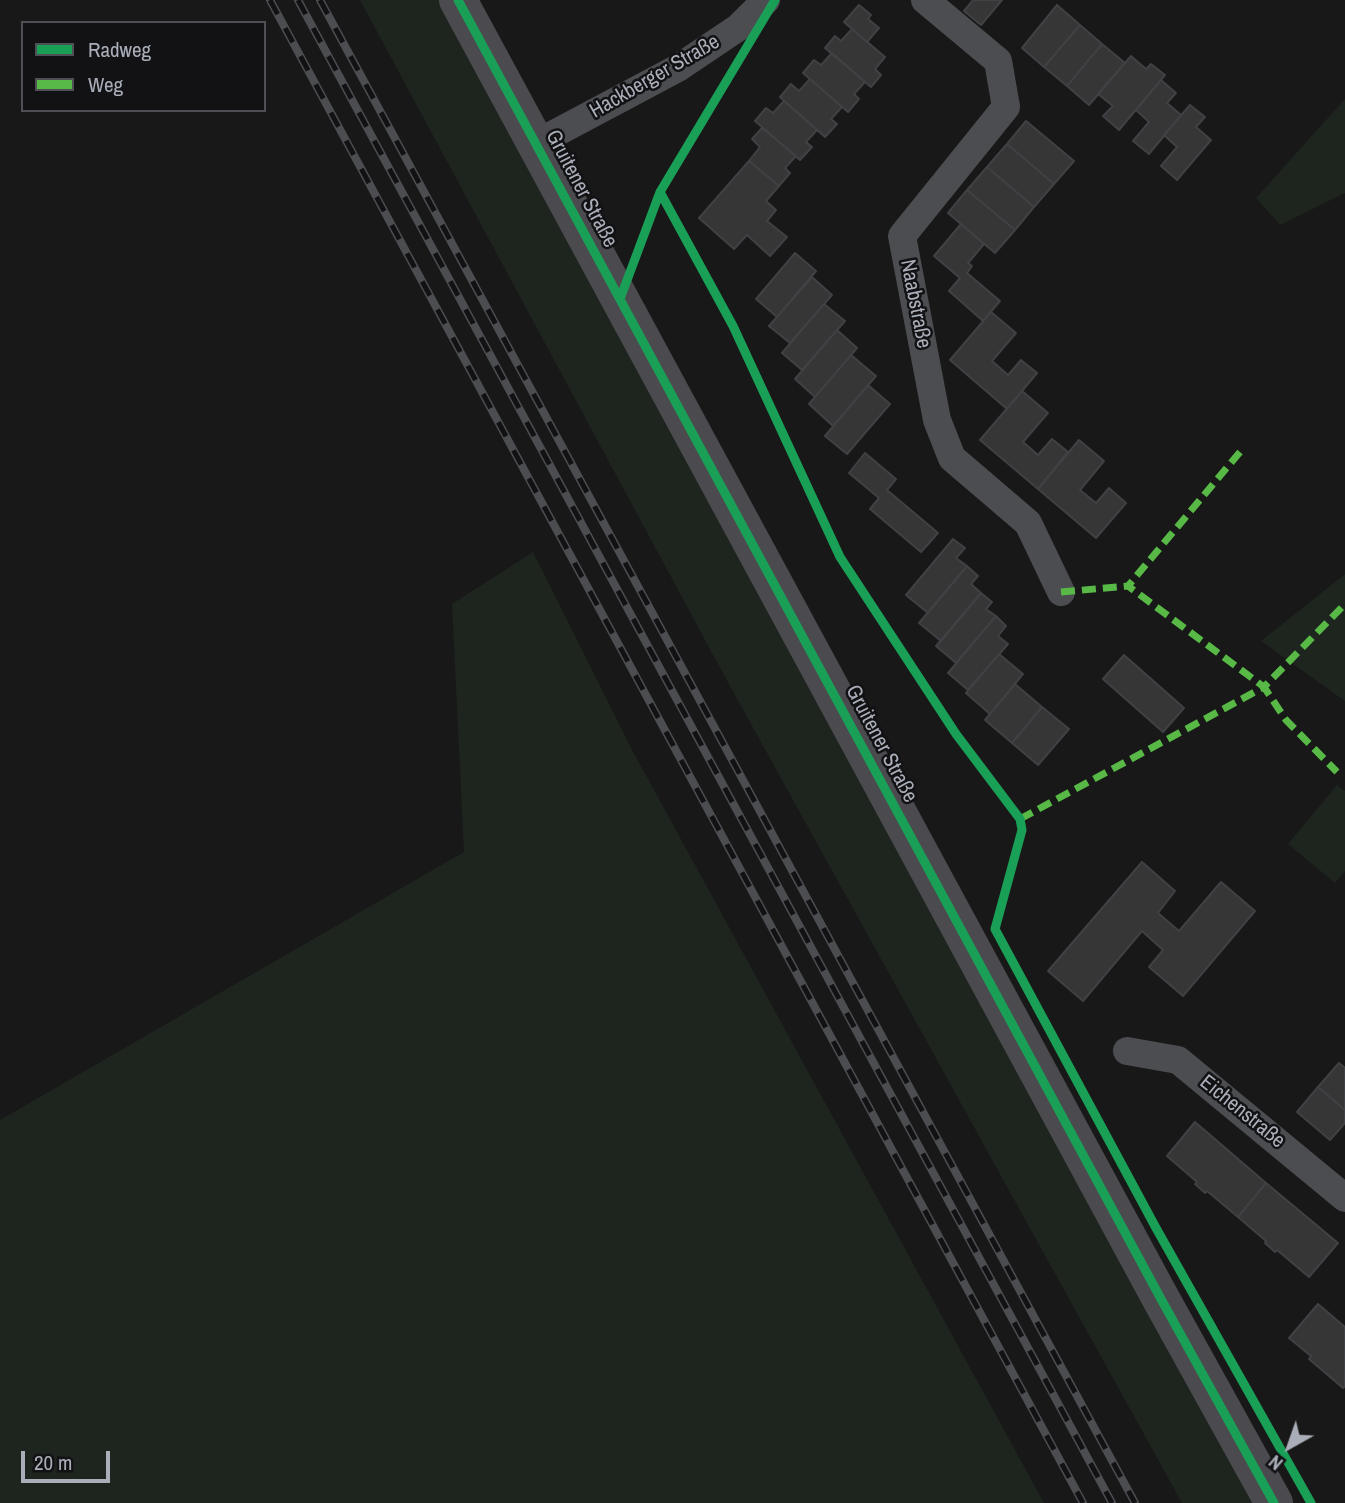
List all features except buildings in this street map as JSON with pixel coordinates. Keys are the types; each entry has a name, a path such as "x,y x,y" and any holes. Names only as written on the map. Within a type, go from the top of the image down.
{"main road":[{"name":"Gruitener Straße","path":"458,0 1154,1287 1274,1503"}],"street":[{"name":"Hackberger Straße","path":"537,143 678,68 739,27 766,0"},
{"name":"Naabstraße","path":"925,0 998,61 1006,107 902,236 937,419 952,458 1028,523 1061,592"},
{"name":"Eichenstraße","path":"1127,1051 1178,1060 1345,1198"}],"shaded area":[{"path":"360,0 440,0 1256,1503 1182,1503 725,677"},
{"path":"1345,99 1345,193 1280,225 1256,198"},
{"path":"533,552 631,748 1044,1503 0,1503 0,1120 464,852 452,604"},
{"path":"1345,574 1345,701 1261,641"},
{"path":"1337,785 1345,791 1345,871 1335,883 1288,844"}],"railway":[{"path":"270,0 1083,1503"},
{"path":"298,0 1112,1503"},
{"path":"320,0 1135,1503"}],"marked path":[{"path":"1240,452 1128,586 1264,687 1345,604"},
{"path":"1061,592 1128,586"},
{"path":"1020,819 1264,687 1286,720 1337,772"}],"cycle path":[{"path":"458,0 1274,1503"},
{"path":"620,299 660,192 775,0"},
{"path":"660,192 733,326 840,557 956,734 1020,819 1022,830 995,929 1156,1228 1311,1503"}]}
